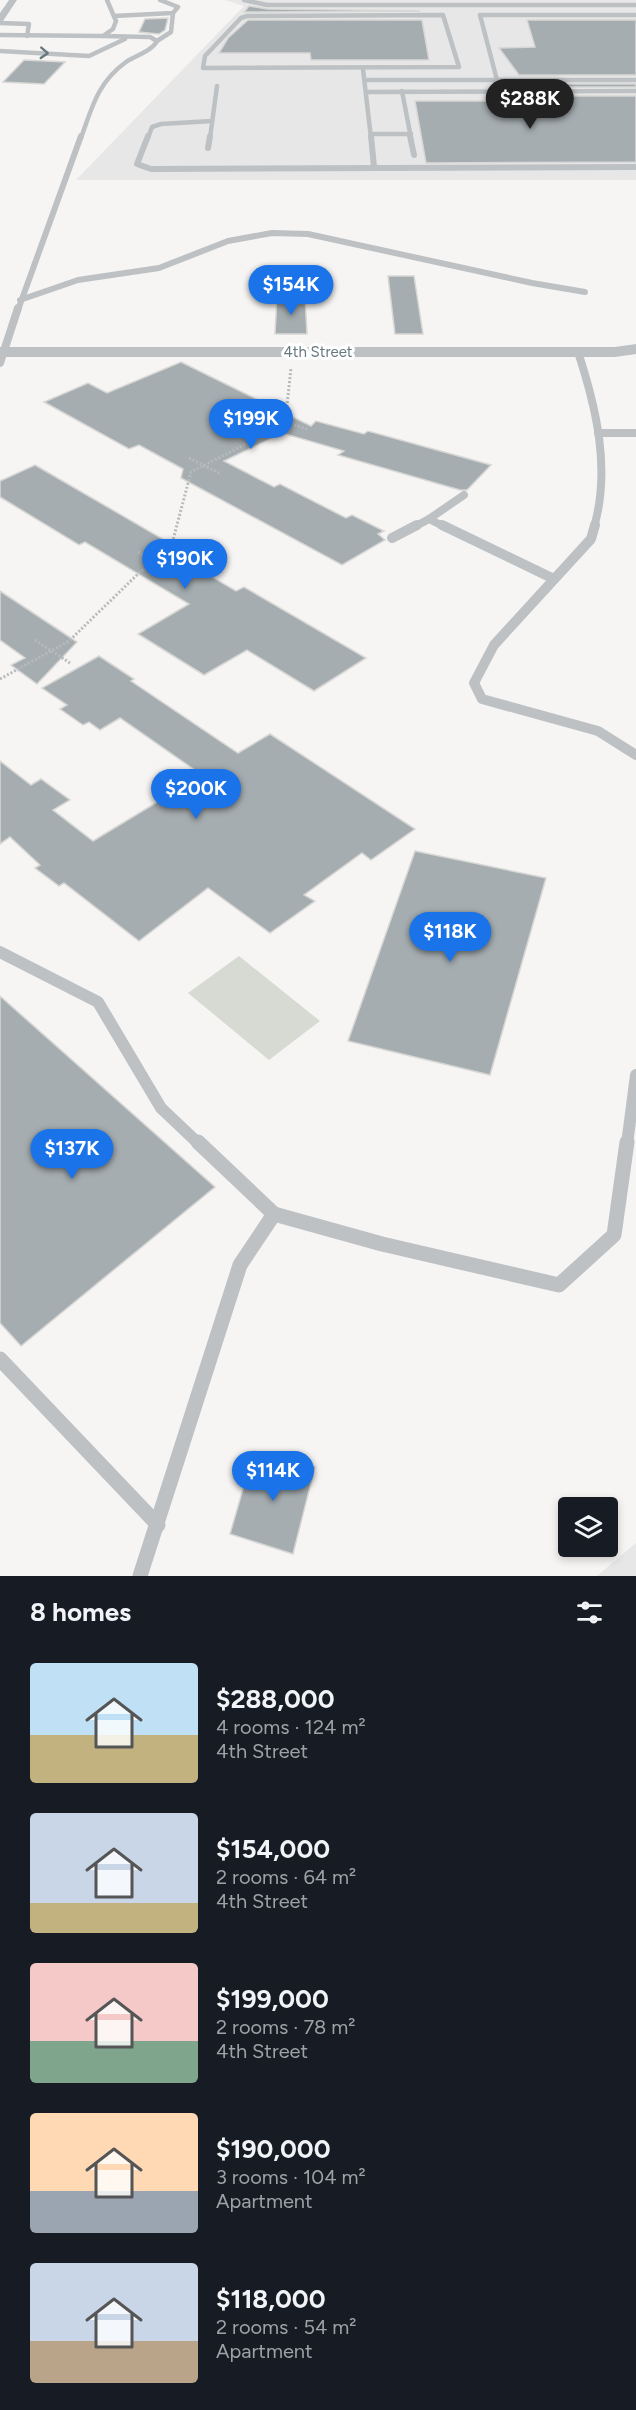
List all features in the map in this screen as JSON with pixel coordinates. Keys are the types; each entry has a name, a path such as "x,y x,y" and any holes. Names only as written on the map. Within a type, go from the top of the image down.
{"street":[{"path":"0,21 13,0"},
{"name":"4th Street","path":"1,355 615,352 636,350"}],"lane":[{"path":"103,36 113,29 116,21 107,0"},
{"path":"1,355 99,89 125,63 154,46 157,41 171,32 173,13 178,7 160,0"},
{"path":"244,0 267,5 349,2 636,5"},
{"path":"114,16 173,13"},
{"path":"443,15 459,67 363,69 203,68 205,56 241,18 247,16 443,15"},
{"path":"497,80 480,15 636,15"},
{"path":"0,21 28,24 27,36"},
{"path":"0,35 150,37 157,41"},
{"path":"0,51 89,56 129,37"},
{"path":"363,69 374,167"},
{"path":"365,81 636,80"},
{"path":"208,148 217,86"},
{"path":"402,91 414,155"},
{"path":"367,92 636,91"},
{"path":"212,121 161,124 152,127 137,164 151,169 636,168"},
{"path":"372,134 411,134"},
{"path":"20,300 78,280 159,268 228,241 272,233 308,234 532,283 585,292"},
{"path":"578,352 593,397 602,470 600,507 591,539 494,645 474,683 482,699 598,731 636,755"},
{"path":"598,433 636,433"},
{"path":"392,538 429,519 464,495"},
{"path":"429,519 554,579"},
{"path":"0,952 98,1002 161,1108 274,1214 382,1244 559,1285 614,1234 636,1075"},
{"path":"140,1576 240,1265 274,1214"},
{"path":"0,1359 158,1525"}],"path":[{"path":"285,424 289,403 291,352"},
{"path":"275,419 307,429"},
{"path":"0,679 69,641 141,571 169,555 191,472 285,424"},
{"path":"189,458 221,474"},
{"path":"138,552 173,574"},
{"path":"35,640 70,663"}],"shaded area":[{"path":"225,0 636,0 636,180 76,180 244,6"},
{"path":"239,956 320,1021 269,1060 188,993"},
{"path":"636,1543 636,1576 597,1576"}],"building":[{"path":"249,6 267,9 420,11 244,12"},
{"path":"168,18 165,30 159,34 139,32 145,19"},
{"path":"248,20 422,20 429,60 311,60 310,53 219,53 228,38"},
{"path":"527,20 636,20 636,75 519,75 499,48 535,47"},
{"path":"24,60 65,62 44,84 3,82"},
{"path":"526,84 636,84 636,87 528,87"},
{"path":"534,96 636,96 636,162 426,163 415,101 538,101"},
{"path":"388,276 414,276 423,334 395,334"},
{"path":"277,297 305,297 307,334 275,334"},
{"path":"181,362 311,426 316,421 364,434 368,431 491,465 467,490 460,490 338,455 344,451 282,433 224,461 274,487 280,484 346,518 352,515 384,531 378,534 385,540 342,565 181,478 183,469 139,445 129,449 44,402 88,383 107,393"},
{"path":"35,465 180,549 178,557 236,591 244,587 366,658 314,691 247,650 204,675 138,634 189,604 85,542 79,545 0,497 0,481"},
{"path":"0,591 77,642 37,684 11,665 25,658 0,640"},
{"path":"99,656 134,679 131,681 238,753 270,734 415,829 371,860 362,853 304,895 315,901 270,933 208,888 139,941 64,883 59,886 35,868 40,865 10,837 0,844 0,761 31,785 41,779 70,800 53,810 93,841 202,775 120,718 100,730 89,722 83,725 60,709 67,705 42,688"},
{"path":"415,851 546,878 490,1075 348,1041"},
{"path":"0,996 215,1187 21,1346 0,1323"},
{"path":"254,1451 315,1467 293,1554 230,1534"}]}
